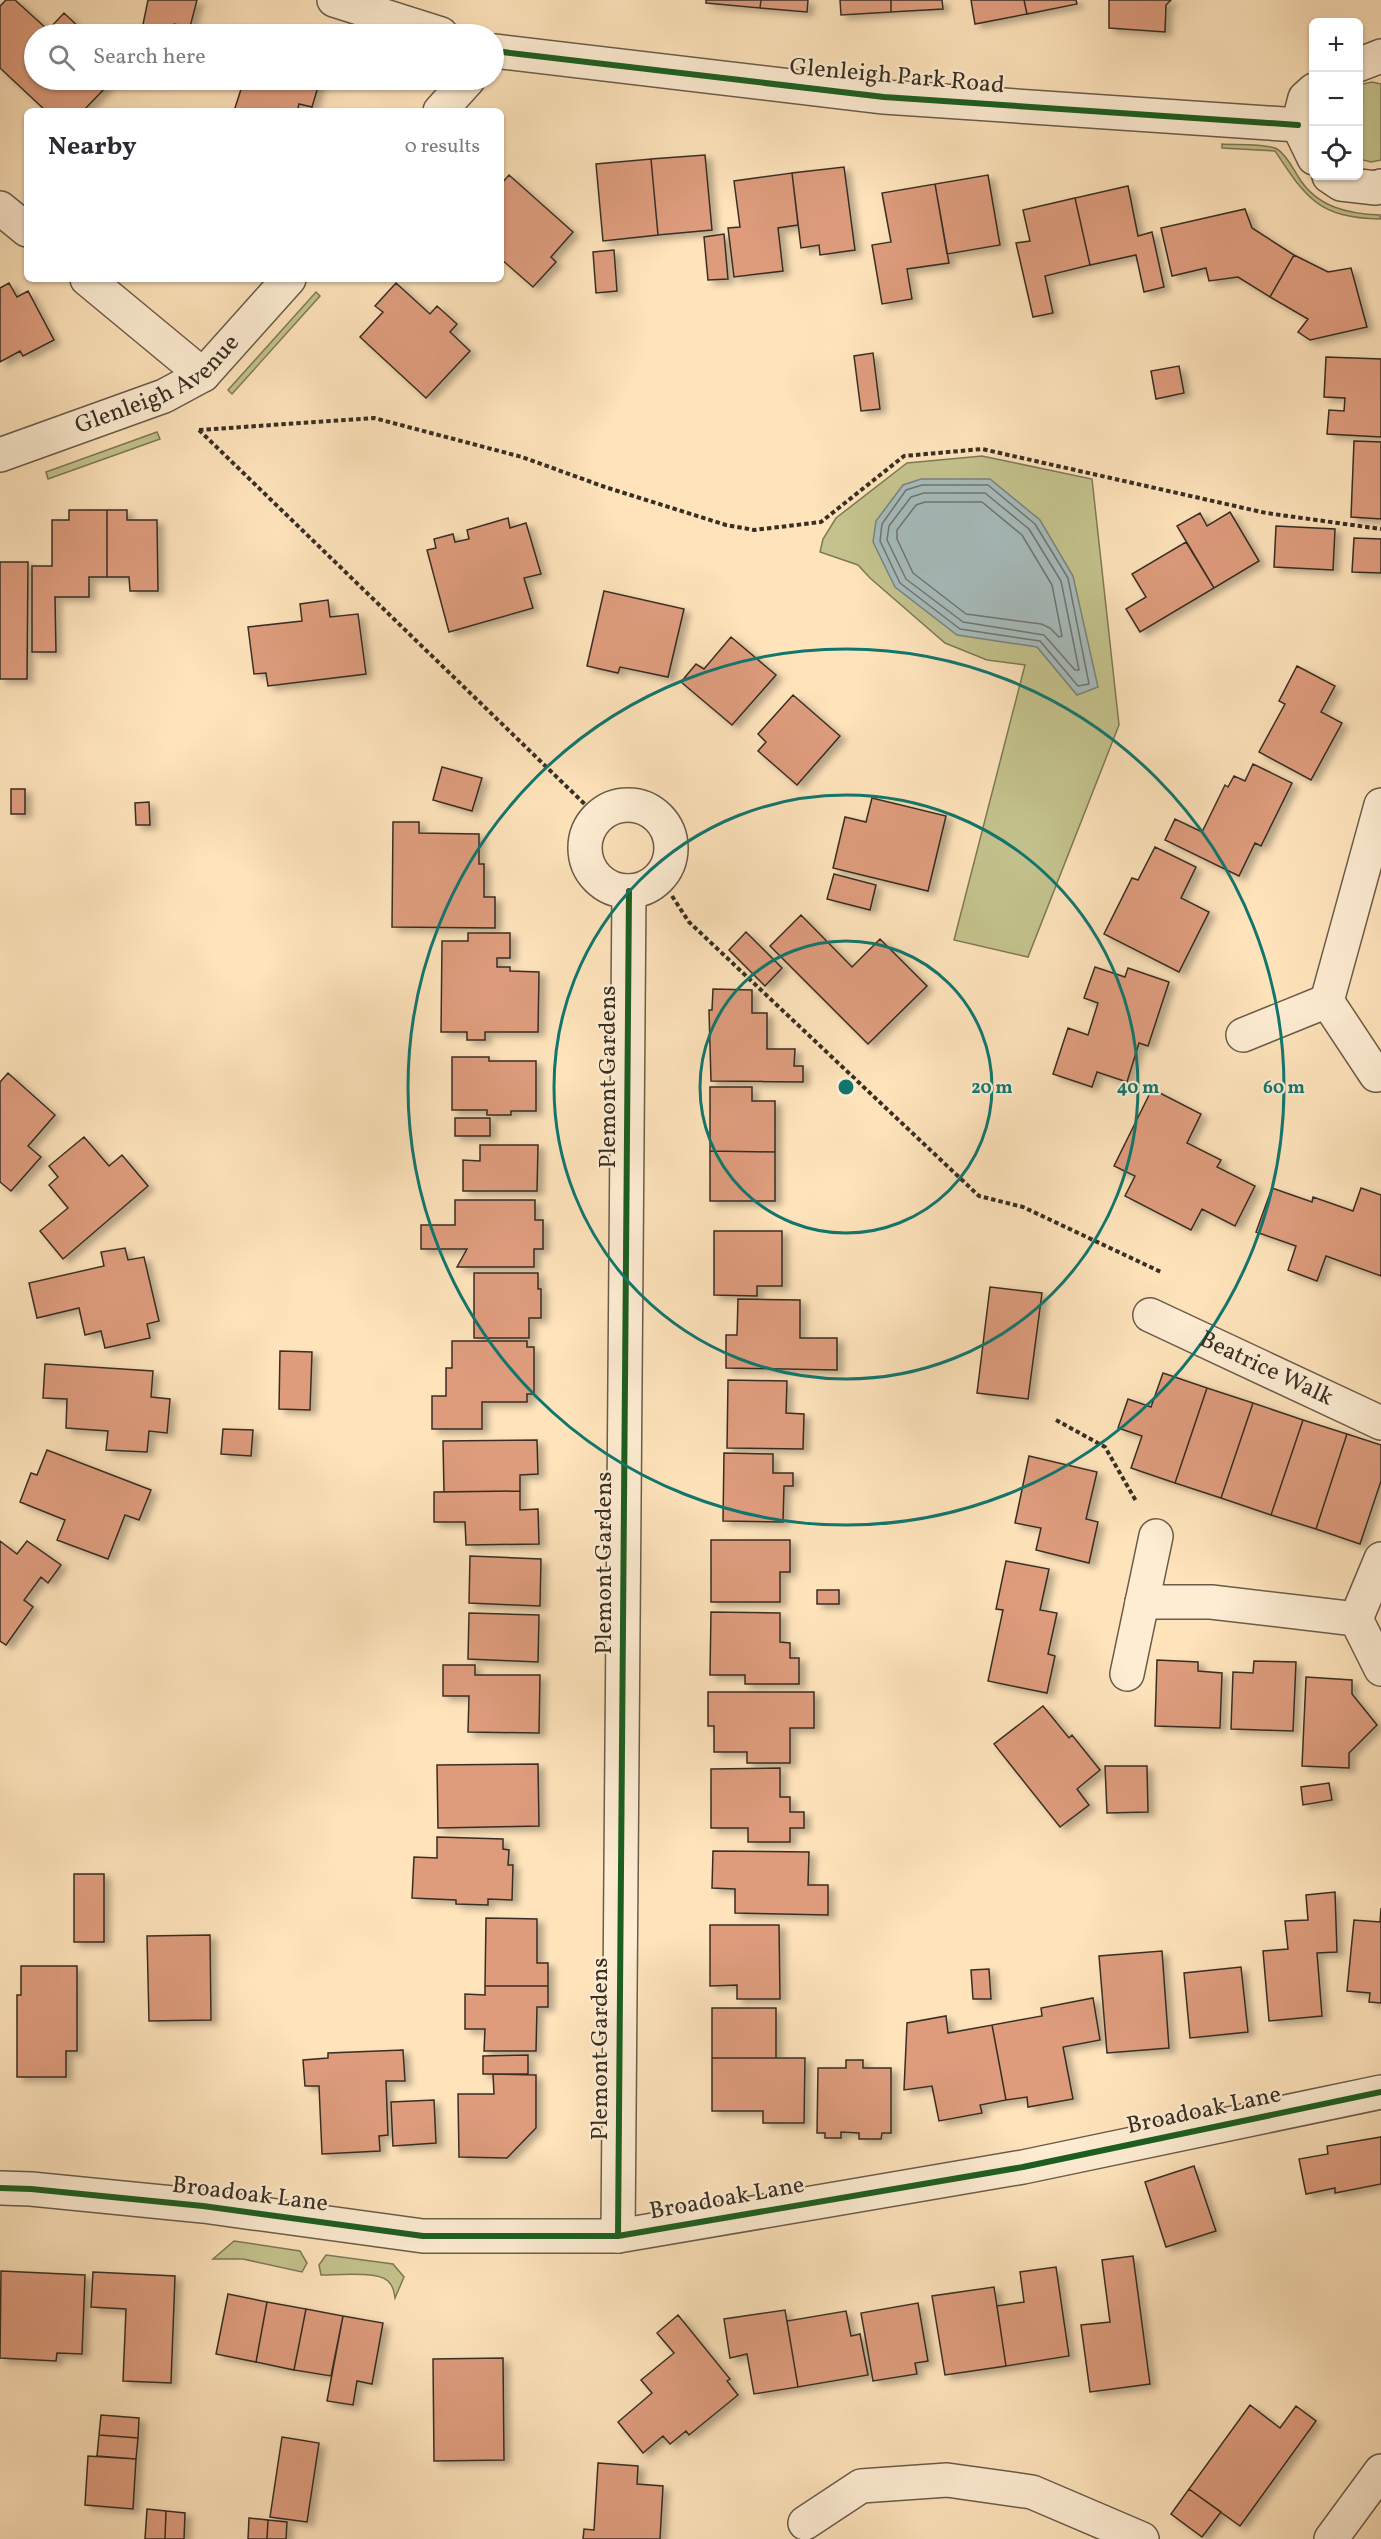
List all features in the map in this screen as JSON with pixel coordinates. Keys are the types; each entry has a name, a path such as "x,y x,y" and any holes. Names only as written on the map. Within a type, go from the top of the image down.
{"street":[{"path":"334,0 410,24"},
{"name":"Glenleigh Park Road","path":"504,52 884,97 1298,125"},
{"path":"1363,63 1381,56"},
{"path":"443,108 459,90"},
{"path":"1309,95 1305,99 1298,125 1309,148"},
{"path":"1335,180 1341,184 1376,188 1381,186"},
{"path":"0,208 24,228"},
{"path":"91,282 203,375"},
{"name":"Glenleigh Avenue","path":"0,455 164,396 203,375 286,282"},
{"path":"627,805 644,807 658,816 668,830 671,846 669,863 660,877 646,887 628,891 611,888 597,877 588,863 585,847 588,831 598,817 611,808 627,805"},
{"path":"1376,1075 1327,1001 1381,805"},
{"name":"Plemont Gardens","path":"618,2236 628,891"},
{"path":"1243,1035 1327,1001"},
{"name":"Beatrice Walk","path":"1150,1315 1381,1423"},
{"path":"1127,1674 1156,1536"},
{"path":"1381,1559 1356,1619 1381,1668"},
{"path":"1142,1602 1211,1602 1356,1619"},
{"name":"Broadoak Lane","path":"0,2188 203,2206 423,2236 618,2236 1023,2167 1381,2092"},
{"path":"1330,2539 1381,2471"},
{"path":"805,2523 861,2486 947,2480 1032,2492 1142,2539"}],"path":[{"path":"164,396 598,817"},
{"path":"199,430 374,418 522,457 605,488 726,525 754,530 821,522 904,456 982,449 1266,513 1381,529"},
{"path":"660,877 689,922 979,1196 1023,1207 1164,1273"},
{"path":"1056,1420 1105,1447 1156,1536"}],"shaded area":[{"path":"1372,82 1381,84 1381,160 1371,162 1363,160 1363,84"},
{"path":"1222,144 1259,145 1277,149 1287,158 1306,188 1315,196 1334,207 1356,213 1380,215 1380,219 1342,215 1316,202 1296,181 1275,151 1222,148"},
{"path":"316,292 320,296 232,394 228,390"},
{"path":"157,432 160,439 48,479 46,472"},
{"path":"982,456 1092,479 1119,725 1028,957 954,940 1025,665 987,660 945,643 858,565 820,552 823,539 836,518 907,463"},
{"path":"234,2241 300,2251 307,2263 302,2272 243,2259 213,2259"},
{"path":"326,2255 393,2264 404,2277 395,2298 391,2285 383,2278 346,2274 321,2275 319,2265"}],"water":[{"path":"921,479 990,479 1040,520 1073,576 1098,687 1077,695 1037,647 957,635 895,587 873,542 876,521 903,485"}],"building":[{"path":"6,0 15,0 41,24 24,24 24,90 103,90 86,108 43,108 0,68 0,6"},
{"path":"148,0 197,0 191,24 143,24"},
{"path":"706,0 761,0 760,8 706,3"},
{"path":"761,0 808,0 807,12 760,8"},
{"path":"840,0 891,0 891,12 841,15"},
{"path":"891,0 942,0 943,9 891,12"},
{"path":"971,0 1024,0 1027,14 975,24"},
{"path":"1024,0 1076,0 1077,4 1027,14"},
{"path":"1109,0 1171,0 1166,5 1165,32 1109,28"},
{"path":"64,13 76,24 54,24"},
{"path":"241,90 317,90 312,107 299,104 298,108 235,108"},
{"path":"705,155 712,230 658,235 651,159"},
{"path":"651,159 658,235 603,241 596,164"},
{"path":"844,167 855,250 820,255 819,245 801,248 792,173"},
{"path":"792,173 798,225 778,228 783,271 734,277 728,228 740,227 734,181"},
{"path":"509,175 573,232 551,257 556,262 533,287 504,262 504,181"},
{"path":"988,175 1000,245 947,254 935,184"},
{"path":"935,184 949,263 907,269 912,299 882,304 872,245 891,242 882,193"},
{"path":"1128,186 1138,236 1152,232 1164,287 1144,292 1136,255 1090,265 1075,198"},
{"path":"1075,198 1090,265 1045,276 1053,313 1033,317 1016,243 1030,241 1023,210"},
{"path":"1245,209 1252,228 1294,255 1270,297 1238,277 1209,281 1206,268 1172,276 1161,228"},
{"path":"724,234 728,279 708,280 704,237"},
{"path":"614,250 617,291 596,293 593,252"},
{"path":"1294,255 1328,272 1351,268 1367,327 1310,340 1298,332 1308,319 1270,297"},
{"path":"9,283 17,297 28,291 54,340 23,356 20,351 0,362 0,288"},
{"path":"396,283 430,314 437,306 457,324 450,332 470,351 426,398 360,337 383,312 375,306"},
{"path":"873,353 880,409 861,411 854,356"},
{"path":"1326,357 1381,359 1381,437 1327,434 1329,410 1344,411 1345,398 1324,397"},
{"path":"1179,366 1184,393 1156,399 1151,371"},
{"path":"1354,441 1381,442 1381,519 1351,517"},
{"path":"69,510 107,510 107,577 89,577 89,597 55,597 56,652 32,652 32,566 52,566 52,520 69,520"},
{"path":"107,510 127,510 127,520 157,520 158,591 130,591 129,577 107,577"},
{"path":"1230,512 1259,561 1214,588 1177,526 1200,513 1207,526"},
{"path":"508,518 510,528 526,523 541,574 524,578 533,608 449,632 427,550 436,548 434,539 453,534 455,542 469,539 467,530"},
{"path":"1276,526 1335,529 1333,570 1274,567"},
{"path":"1354,538 1381,539 1381,573 1352,572"},
{"path":"1186,542 1214,588 1140,632 1126,609 1146,597 1132,574"},
{"path":"0,562 28,562 27,679 0,679"},
{"path":"604,591 684,609 668,677 620,667 618,673 587,666"},
{"path":"328,600 330,617 358,614 366,674 268,686 266,673 254,674 248,627 302,621 300,604"},
{"path":"731,637 776,675 732,725 681,682 696,664 704,669"},
{"path":"1297,666 1335,686 1321,712 1342,723 1311,780 1259,752 1285,704 1279,701"},
{"path":"793,695 840,736 797,785 758,751 766,742 758,734"},
{"path":"1253,764 1292,783 1261,846 1255,843 1239,876 1165,840 1175,819 1202,832 1225,785 1228,787 1234,776 1245,781"},
{"path":"442,767 482,778 472,811 433,800"},
{"path":"11,789 25,789 25,814 11,814"},
{"path":"872,798 946,816 928,891 833,868 845,817 866,822"},
{"path":"149,802 150,825 136,825 135,803"},
{"path":"393,822 419,822 419,833 479,834 479,864 484,864 484,897 495,897 495,928 392,927"},
{"path":"1155,847 1196,867 1181,898 1209,912 1179,972 1104,934 1132,878 1138,880"},
{"path":"834,874 876,885 870,910 827,899"},
{"path":"801,915 852,967 880,939 927,986 868,1044 770,946"},
{"path":"746,932 782,968 765,986 729,950"},
{"path":"468,933 510,933 510,958 497,958 497,967 510,967 510,971 539,972 538,1032 485,1032 485,1040 467,1040 467,1032 441,1032 442,941 468,941"},
{"path":"1095,967 1125,977 1128,968 1169,982 1148,1046 1139,1043 1127,1082 1097,1072 1092,1087 1053,1074 1068,1028 1088,1035 1098,1003 1084,998"},
{"path":"713,989 752,990 752,1013 767,1013 767,1049 795,1049 794,1066 803,1066 803,1082 711,1081 709,1010 712,1010"},
{"path":"452,1057 489,1057 489,1061 536,1061 536,1111 511,1111 511,1115 487,1115 487,1110 452,1110"},
{"path":"8,1073 55,1115 28,1146 41,1157 11,1191 0,1182 0,1082"},
{"path":"710,1087 752,1087 752,1101 775,1101 775,1152 710,1151"},
{"path":"1152,1089 1201,1114 1187,1143 1221,1160 1217,1167 1255,1186 1235,1226 1202,1209 1191,1230 1125,1196 1135,1176 1114,1166"},
{"path":"455,1118 490,1118 490,1136 455,1136"},
{"path":"84,1137 109,1166 122,1155 148,1186 63,1259 40,1231 68,1208 49,1185 58,1177 49,1166"},
{"path":"480,1145 538,1145 537,1191 463,1191 463,1160 480,1161"},
{"path":"710,1151 775,1152 775,1201 710,1201"},
{"path":"1272,1188 1312,1202 1313,1197 1353,1211 1361,1188 1381,1195 1381,1276 1326,1256 1317,1281 1288,1270 1296,1246 1256,1232"},
{"path":"455,1200 535,1200 535,1220 543,1220 543,1249 534,1249 534,1267 457,1267 467,1249 421,1249 421,1225 455,1225"},
{"path":"714,1231 782,1231 782,1286 757,1286 757,1296 714,1295"},
{"path":"125,1248 128,1260 144,1257 159,1321 147,1324 150,1338 105,1348 101,1331 85,1335 79,1308 37,1318 29,1283 104,1266 101,1252"},
{"path":"474,1273 538,1273 538,1289 541,1289 541,1318 529,1318 529,1338 474,1338"},
{"path":"990,1287 1042,1293 1028,1399 977,1393"},
{"path":"738,1299 800,1300 800,1338 837,1338 837,1370 726,1368 726,1335 737,1335"},
{"path":"452,1341 527,1341 527,1347 534,1347 534,1394 527,1394 527,1402 482,1402 482,1429 432,1429 432,1396 446,1396 446,1368 452,1368"},
{"path":"280,1351 312,1352 310,1410 279,1409"},
{"path":"45,1364 153,1371 151,1397 170,1399 167,1433 149,1431 147,1452 106,1450 108,1431 66,1428 67,1399 43,1398"},
{"path":"1163,1373 1207,1388 1175,1483 1131,1468 1142,1436 1118,1428 1128,1399 1151,1407"},
{"path":"728,1380 787,1381 786,1413 804,1414 803,1449 727,1448"},
{"path":"1207,1388 1253,1403 1221,1498 1175,1483"},
{"path":"1253,1403 1303,1420 1271,1515 1221,1498"},
{"path":"1303,1420 1347,1434 1316,1529 1271,1515"},
{"path":"223,1429 253,1430 251,1456 221,1454"},
{"path":"1347,1434 1381,1445 1381,1481 1360,1544 1316,1529"},
{"path":"537,1440 538,1474 520,1475 520,1491 444,1492 443,1441"},
{"path":"47,1450 151,1490 139,1520 125,1515 108,1559 57,1540 65,1520 20,1502 31,1473 37,1475"},
{"path":"724,1453 773,1454 773,1473 793,1473 793,1486 784,1486 783,1522 723,1521"},
{"path":"1029,1456 1097,1472 1086,1519 1098,1522 1089,1563 1036,1550 1041,1528 1015,1523"},
{"path":"520,1491 520,1510 538,1509 539,1544 466,1545 465,1522 434,1522 434,1492"},
{"path":"711,1540 790,1540 790,1572 780,1572 780,1602 711,1602"},
{"path":"0,1541 17,1554 27,1541 61,1565 48,1583 41,1577 24,1600 33,1607 6,1645 0,1641"},
{"path":"470,1556 541,1559 540,1606 469,1603"},
{"path":"1006,1561 1049,1569 1040,1610 1057,1613 1048,1654 1055,1656 1047,1693 988,1681 1003,1610 996,1609"},
{"path":"817,1590 839,1590 839,1604 817,1604"},
{"path":"711,1612 780,1613 780,1642 790,1643 790,1658 799,1658 799,1684 745,1684 745,1675 710,1675"},
{"path":"469,1613 539,1615 538,1662 468,1659"},
{"path":"1157,1660 1198,1662 1198,1671 1222,1673 1220,1728 1155,1726"},
{"path":"1254,1661 1296,1662 1293,1731 1231,1729 1233,1672 1253,1673"},
{"path":"443,1665 475,1665 475,1675 540,1675 539,1733 468,1732 469,1696 443,1696"},
{"path":"1306,1677 1352,1680 1352,1694 1377,1725 1349,1753 1349,1768 1302,1766"},
{"path":"708,1692 814,1692 814,1728 790,1728 790,1763 747,1763 747,1752 714,1752 714,1726 708,1726"},
{"path":"1043,1706 1069,1738 1072,1735 1100,1770 1077,1789 1089,1805 1060,1827 994,1744"},
{"path":"538,1764 539,1826 438,1828 437,1765"},
{"path":"1105,1766 1147,1766 1148,1812 1107,1813"},
{"path":"780,1768 780,1797 790,1797 790,1812 804,1812 804,1828 790,1828 790,1842 748,1842 748,1828 711,1828 711,1769"},
{"path":"1329,1783 1332,1800 1303,1805 1301,1787"},
{"path":"437,1837 503,1839 503,1849 509,1850 508,1865 513,1865 512,1900 488,1899 488,1905 456,1904 456,1900 412,1898 414,1857 437,1858"},
{"path":"713,1851 809,1852 808,1885 828,1885 828,1915 735,1913 735,1889 712,1888"},
{"path":"74,1874 104,1874 104,1942 74,1942"},
{"path":"1335,1892 1337,1952 1317,1953 1322,2016 1269,2021 1263,1951 1288,1949 1285,1921 1308,1920 1306,1895"},
{"path":"1381,1908 1381,2003 1369,2002 1370,1993 1347,1991 1354,1920 1380,1922"},
{"path":"486,1918 537,1919 537,1963 548,1963 548,1986 485,1986"},
{"path":"710,1925 779,1925 780,1999 737,1999 737,1985 710,1986"},
{"path":"210,1935 211,2020 149,2021 147,1936"},
{"path":"1162,1951 1169,2048 1107,2053 1099,1956"},
{"path":"21,1966 77,1966 77,2051 66,2051 66,2077 17,2077 17,1995 21,1995"},
{"path":"1241,1967 1248,2032 1190,2038 1184,1973"},
{"path":"989,1969 991,1999 973,1999 971,1970"},
{"path":"485,1986 548,1986 548,2007 537,2007 536,2051 484,2051 485,2029 465,2029 465,1994 485,1995"},
{"path":"1093,1998 1100,2040 1063,2047 1073,2099 1028,2107 1027,2097 1006,2100 992,2025 1042,2016 1041,2008"},
{"path":"712,2008 776,2008 776,2058 712,2058"},
{"path":"946,2016 948,2033 992,2025 1006,2100 980,2105 982,2113 939,2121 932,2086 904,2090 907,2023"},
{"path":"403,2050 405,2081 386,2081 388,2135 379,2136 380,2151 322,2154 319,2086 305,2086 303,2060 328,2058 328,2053"},
{"path":"528,2055 528,2074 483,2074 483,2056"},
{"path":"712,2058 805,2058 804,2123 763,2123 763,2111 712,2111"},
{"path":"846,2060 863,2060 863,2068 891,2068 891,2133 882,2133 881,2139 859,2139 859,2133 841,2132 841,2138 825,2138 825,2133 817,2133 818,2068 846,2068"},
{"path":"493,2074 536,2075 536,2128 507,2158 459,2157 458,2094 494,2094"},
{"path":"434,2100 436,2143 393,2146 391,2102"},
{"path":"1381,2137 1381,2184 1335,2193 1335,2188 1306,2194 1299,2159 1328,2154 1327,2146"},
{"path":"1194,2166 1216,2231 1166,2247 1145,2182"},
{"path":"1133,2256 1150,2384 1090,2392 1081,2325 1110,2322 1102,2260"},
{"path":"1056,2267 1069,2356 1006,2366 997,2306 1024,2302 1020,2272"},
{"path":"1,2271 85,2275 82,2354 57,2353 56,2361 0,2358"},
{"path":"93,2272 175,2276 171,2383 123,2381 126,2309 91,2307"},
{"path":"994,2287 1006,2366 945,2375 932,2296"},
{"path":"228,2294 267,2302 256,2362 216,2354"},
{"path":"267,2302 306,2309 294,2370 256,2362"},
{"path":"918,2303 928,2361 915,2363 917,2374 873,2381 861,2313"},
{"path":"306,2309 343,2316 331,2376 294,2370"},
{"path":"785,2310 798,2387 754,2394 747,2354 730,2358 724,2319"},
{"path":"846,2311 851,2336 860,2334 868,2375 798,2387 787,2321"},
{"path":"678,2315 730,2379 727,2381 738,2395 689,2435 686,2431 670,2444 663,2436 643,2453 618,2422 652,2393 641,2380 674,2353 657,2333"},
{"path":"343,2316 383,2323 372,2384 357,2381 353,2405 327,2401"},
{"path":"503,2358 504,2460 434,2461 433,2359"},
{"path":"1250,2405 1280,2428 1296,2406 1316,2421 1240,2526 1189,2489"},
{"path":"101,2415 139,2418 138,2438 99,2435"},
{"path":"99,2435 138,2438 136,2459 97,2456"},
{"path":"282,2437 319,2443 307,2522 270,2517"},
{"path":"88,2456 136,2459 133,2509 85,2505"},
{"path":"598,2463 638,2466 637,2484 663,2486 660,2539 583,2539 584,2529 594,2530"},
{"path":"1189,2489 1221,2512 1202,2537 1171,2514"},
{"path":"147,2509 166,2511 165,2539 145,2539"},
{"path":"166,2511 185,2513 184,2539 165,2539"},
{"path":"249,2518 268,2520 267,2539 248,2539"},
{"path":"268,2520 287,2522 286,2539 267,2539"}],"cycle path":[{"path":"504,52 884,97 1298,125"},
{"path":"618,2236 629,891"},
{"path":"0,2188 203,2206 423,2236 618,2236 1023,2167 1381,2092"}]}
